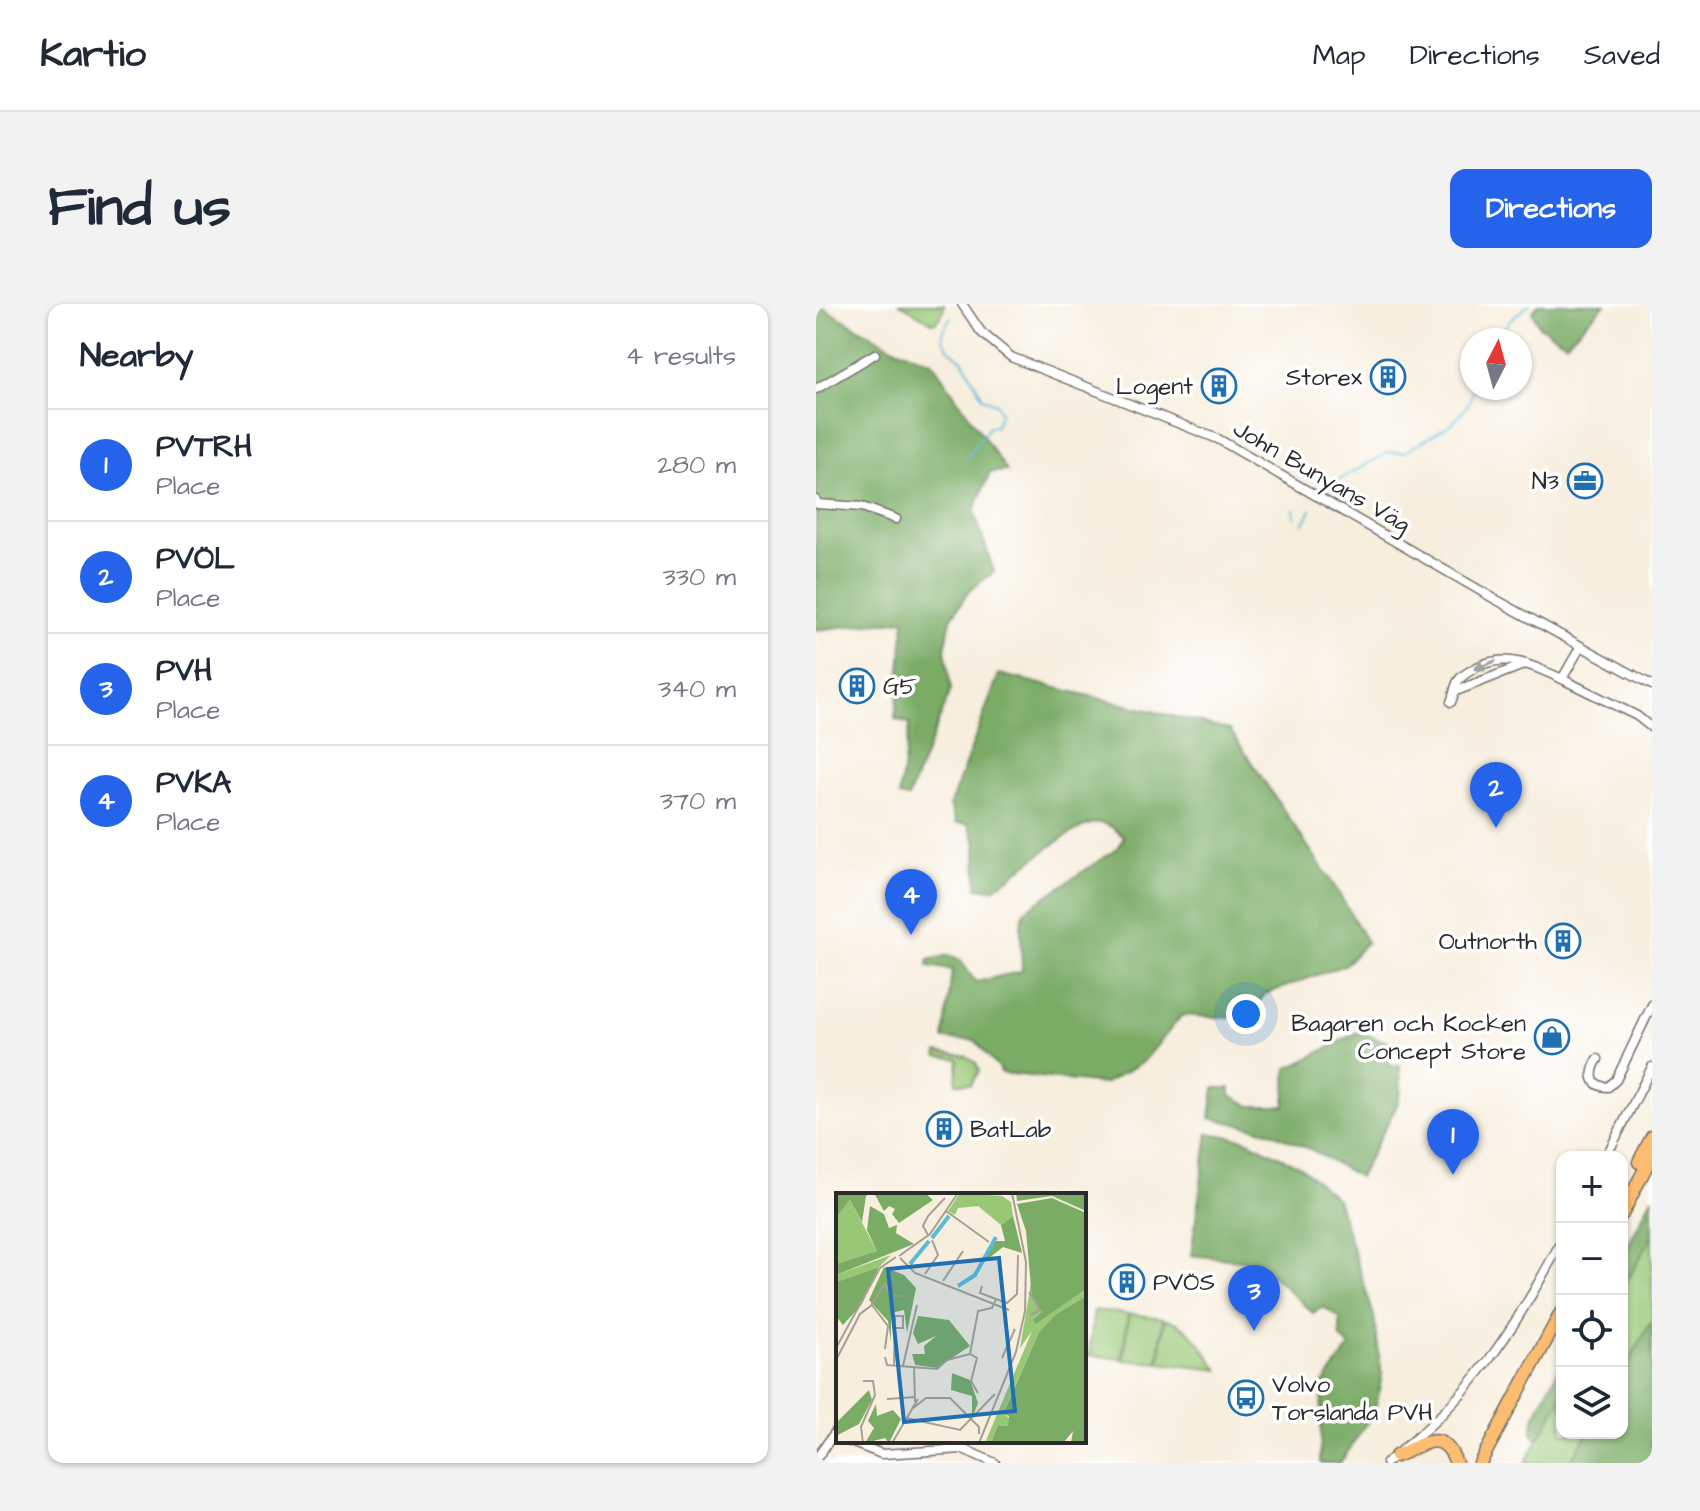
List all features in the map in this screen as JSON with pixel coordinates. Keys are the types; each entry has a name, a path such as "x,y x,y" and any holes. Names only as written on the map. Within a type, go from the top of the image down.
{"highway":[{"path":"1628,1184 1652,1137"},
{"path":"1628,1202 1652,1155"},
{"path":"1480,1463 1556,1322"},
{"path":"1489,1463 1556,1338"},
{"path":"1391,1460 1420,1443 1431,1441 1448,1448 1456,1463"}],"street":[{"name":"John Bunyans Väg","path":"962,304 981,332 1011,357 1218,439 1493,598 1652,685"},
{"path":"816,389 875,354"},
{"path":"816,500 817,504 862,507 896,519"},
{"path":"1562,679 1581,646"},
{"path":"1451,702 1461,678 1490,661 1509,660 1562,679 1637,716 1652,728"},
{"path":"1456,691 1526,664"},
{"path":"1598,1059 1592,1078 1597,1084 1608,1087 1616,1080 1652,1005"},
{"path":"1609,1151 1652,1067"},
{"path":"1391,1460 1455,1401 1495,1354 1556,1251"},
{"path":"816,1459 836,1434"},
{"path":"853,1443 882,1454 922,1454 963,1449 995,1463"}],"green space":[{"path":"816,304 893,347 932,362 1007,471 990,472 974,511 994,572 969,591 951,619 945,649 951,690 908,798 899,796 910,724 895,719 905,620 816,630"},
{"path":"900,304 944,304 944,307 942,315 934,323"},
{"path":"1539,304 1605,304 1566,343 1539,326 1532,312"},
{"path":"999,674 1230,730 1337,890 1367,942 1345,965 1265,994 1247,1019 1182,1015 1144,1061 1104,1084 1002,1073 975,1040 944,1039 952,970 928,966 928,960 950,955 960,960 976,982 1022,971 1021,926 1024,911 1118,848 1124,837 1104,824 1086,826 1059,841 994,889 977,888 976,842 968,824 956,823 950,805"},
{"path":"1358,1032 1390,1043 1389,1066 1400,1066 1401,1091 1396,1107 1359,1177 1310,1149 1268,1131 1210,1118 1214,1088 1230,1088 1230,1095 1251,1106 1285,1106 1287,1068"},
{"path":"938,1052 966,1056 976,1063 979,1071 971,1084 956,1083 958,1059 937,1056"},
{"path":"1208,1133 1244,1139 1301,1167 1337,1199 1374,1316 1382,1375 1375,1411 1340,1463 1320,1463 1322,1385 1350,1347 1340,1337 1340,1318 1323,1307 1313,1313 1258,1262 1191,1255"},
{"path":"1652,1197 1652,1236 1628,1279 1628,1246"},
{"path":"1652,1236 1652,1321 1628,1363 1628,1295 1628,1279"},
{"path":"1094,1310 1128,1314 1122,1359 1089,1355"},
{"path":"1129,1314 1163,1318 1158,1363 1124,1360"},
{"path":"1165,1319 1174,1321 1189,1332 1219,1370 1160,1363"},
{"path":"1652,1321 1652,1463 1569,1463 1584,1439 1628,1439 1628,1363"},
{"path":"1556,1374 1556,1408 1538,1440 1532,1434 1534,1418"},
{"path":"1556,1408 1556,1439 1584,1439 1569,1463 1525,1463"}],"waterway":[{"path":"1504,328 1530,304"},
{"path":"951,317 943,330 943,339 964,362 983,398 997,404 1000,414 996,426 989,427 967,457"},
{"path":"1323,489 1387,453 1405,452 1454,422 1470,400"},
{"path":"1294,509 1295,518"},
{"path":"1304,523 1311,510"}],"place":[{"name":"Storex","path":"1388,377"},
{"name":"Logent","path":"1219,386"},
{"name":"N3","path":"1585,481"},
{"name":"G5","path":"857,686"},
{"name":"PVÖL","path":"1496,828"},
{"name":"PVKA","path":"911,935"},
{"name":"Outnorth","path":"1563,941"},
{"name":"Bagaren och Kocken Concept Store","path":"1552,1037"},
{"name":"BatLab","path":"944,1129"},
{"name":"PVTRH","path":"1453,1175"},
{"name":"PVÖS","path":"1127,1282"},
{"name":"PVH","path":"1254,1331"},
{"name":"Volvo Torslanda PVH","path":"1246,1398"}]}
